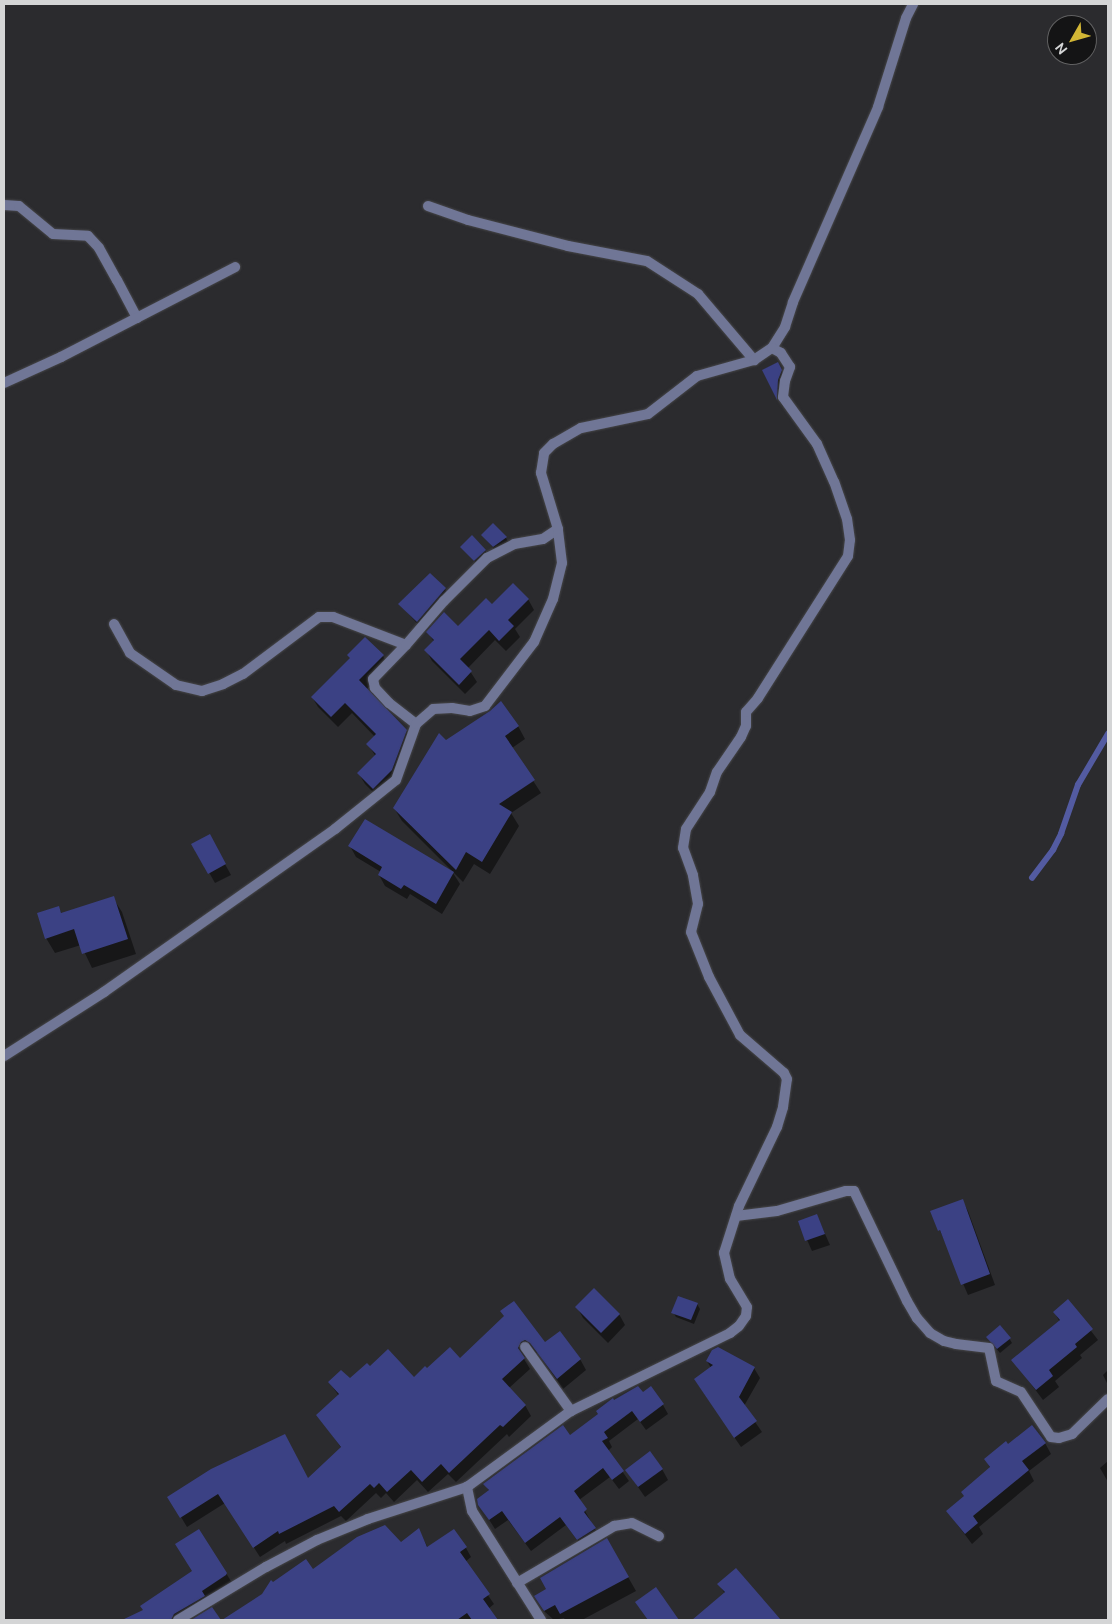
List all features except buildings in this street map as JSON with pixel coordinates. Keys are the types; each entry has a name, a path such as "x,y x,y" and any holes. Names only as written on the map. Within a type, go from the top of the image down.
{"street":[{"path":"4,1056 104,992 343,823 396,780 416,724 433,709 452,708 470,711 485,706 504,684 534,642 553,599 562,563 558,530 542,473 544,454 552,444 581,428 648,414 697,376 754,360 772,348 785,327 793,302 878,107 906,18 913,4"},
{"path":"4,205 19,206 53,234 88,236 99,248 136,318"},
{"path":"428,206 468,220 568,246 648,261 698,294 754,360"},
{"path":"4,383 61,357 235,267"},
{"path":"178,1620 266,1567 317,1540 368,1519 467,1486 571,1411 730,1333 739,1326 746,1316 747,1307 730,1279 724,1253 748,1184 776,1127 783,1107 786,1079 784,1073 740,1035 709,977 691,932 698,904 693,875 682,848 686,828 710,792 717,772 741,737 746,726 746,712 758,698 848,556 850,540 847,519 834,482 817,444 783,397 785,381 790,367 781,353 772,348"},
{"path":"416,724 389,703 373,683 373,678 406,645 444,600 487,558 514,544 543,539 558,530"},
{"path":"114,624 124,645 137,658 176,685 202,691 223,684 243,674 319,617 333,617 406,645"},
{"path":"736,1216 777,1211 851,1190 854,1191 917,1318 930,1333 944,1341 989,1348 996,1381 1021,1392 1051,1437 1059,1438 1072,1434 1108,1399"},
{"path":"525,1347 571,1411"},
{"path":"467,1486 472,1511 541,1620"},
{"path":"518,1583 614,1526 632,1523 659,1536"}],"waterway":[{"path":"1032,878 1053,850 1061,834 1078,785 1108,734"}]}
